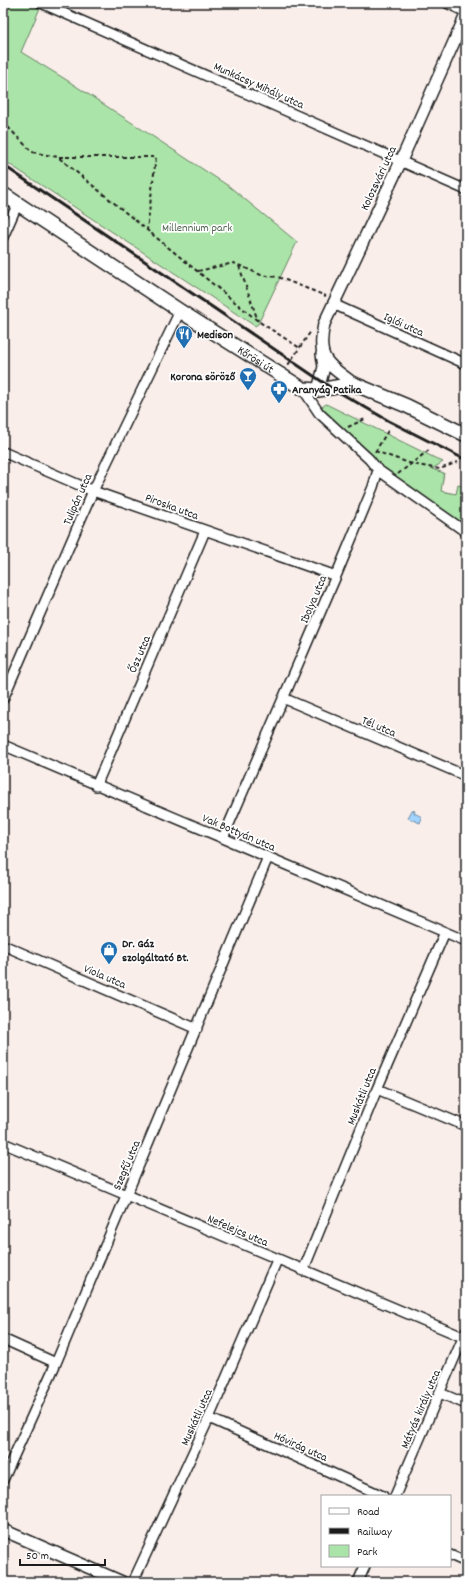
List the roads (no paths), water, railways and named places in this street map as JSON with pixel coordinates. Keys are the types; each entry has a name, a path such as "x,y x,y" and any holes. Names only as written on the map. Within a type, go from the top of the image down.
{"main road":[{"name":"Kőrösi út","path":"3,194 180,312 303,389 318,390 354,384"},
{"path":"354,384 407,406 466,435"}],"street":[{"name":"Munkácsy Mihály utca","path":"41,3 466,190"},
{"path":"447,3 466,12"},
{"name":"Kolozsvári utca","path":"318,390 324,368 320,340 324,324 401,161 466,15"},
{"path":"3,237 18,203"},
{"name":"Iglói utca","path":"334,302 466,364"},
{"name":"Tulipán utca","path":"3,699 93,491 180,312"},
{"path":"322,354 330,366 354,384"},
{"path":"303,389 319,413 352,445 369,459 378,470 466,532"},
{"name":"Piroska utca","path":"3,452 93,491 336,576"},
{"name":"Ibolya utca","path":"223,838 336,576 373,487 378,470"},
{"name":"Ősz utca","path":"96,786 205,531"},
{"name":"Tél utca","path":"283,698 466,776"},
{"name":"Vak Bottyán utca","path":"3,745 96,786 466,941"},
{"name":"Szegfű utca","path":"3,1480 56,1363 268,857"},
{"name":"Muskátli utca","path":"303,1271 377,1089 445,932"},
{"name":"Viola utca","path":"3,945 197,1029"},
{"path":"377,1089 466,1126"},
{"name":"Nefelejcs utca","path":"3,1143 303,1271 465,1334"},
{"name":"Muskátli utca","path":"133,1582 209,1418 277,1260"},
{"name":"Mátyás király utca","path":"395,1495 465,1334"},
{"path":"3,1339 56,1363"},
{"path":"440,1393 466,1404"},
{"name":"Hóvirág utca","path":"209,1418 381,1495"},
{"path":"3,1530 122,1582"},
{"path":"451,1555 466,1562"},
{"path":"358,1582 365,1567"}],"water":[{"path":"412,810 415,811 414,813 422,817 420,823 408,818"}],"railway":[{"path":"3,165 330,387 389,421 466,460"}],"place":[{"name":"Medison","path":"184,349"},
{"name":"Korona söröző","path":"248,391"},
{"name":"Aranyág Patika","path":"279,404"},
{"name":"Dr. Gáz szolgáltató Bt.","path":"109,965"}],"park label":[{"name":"Millennium park","path":"197,227"}]}
